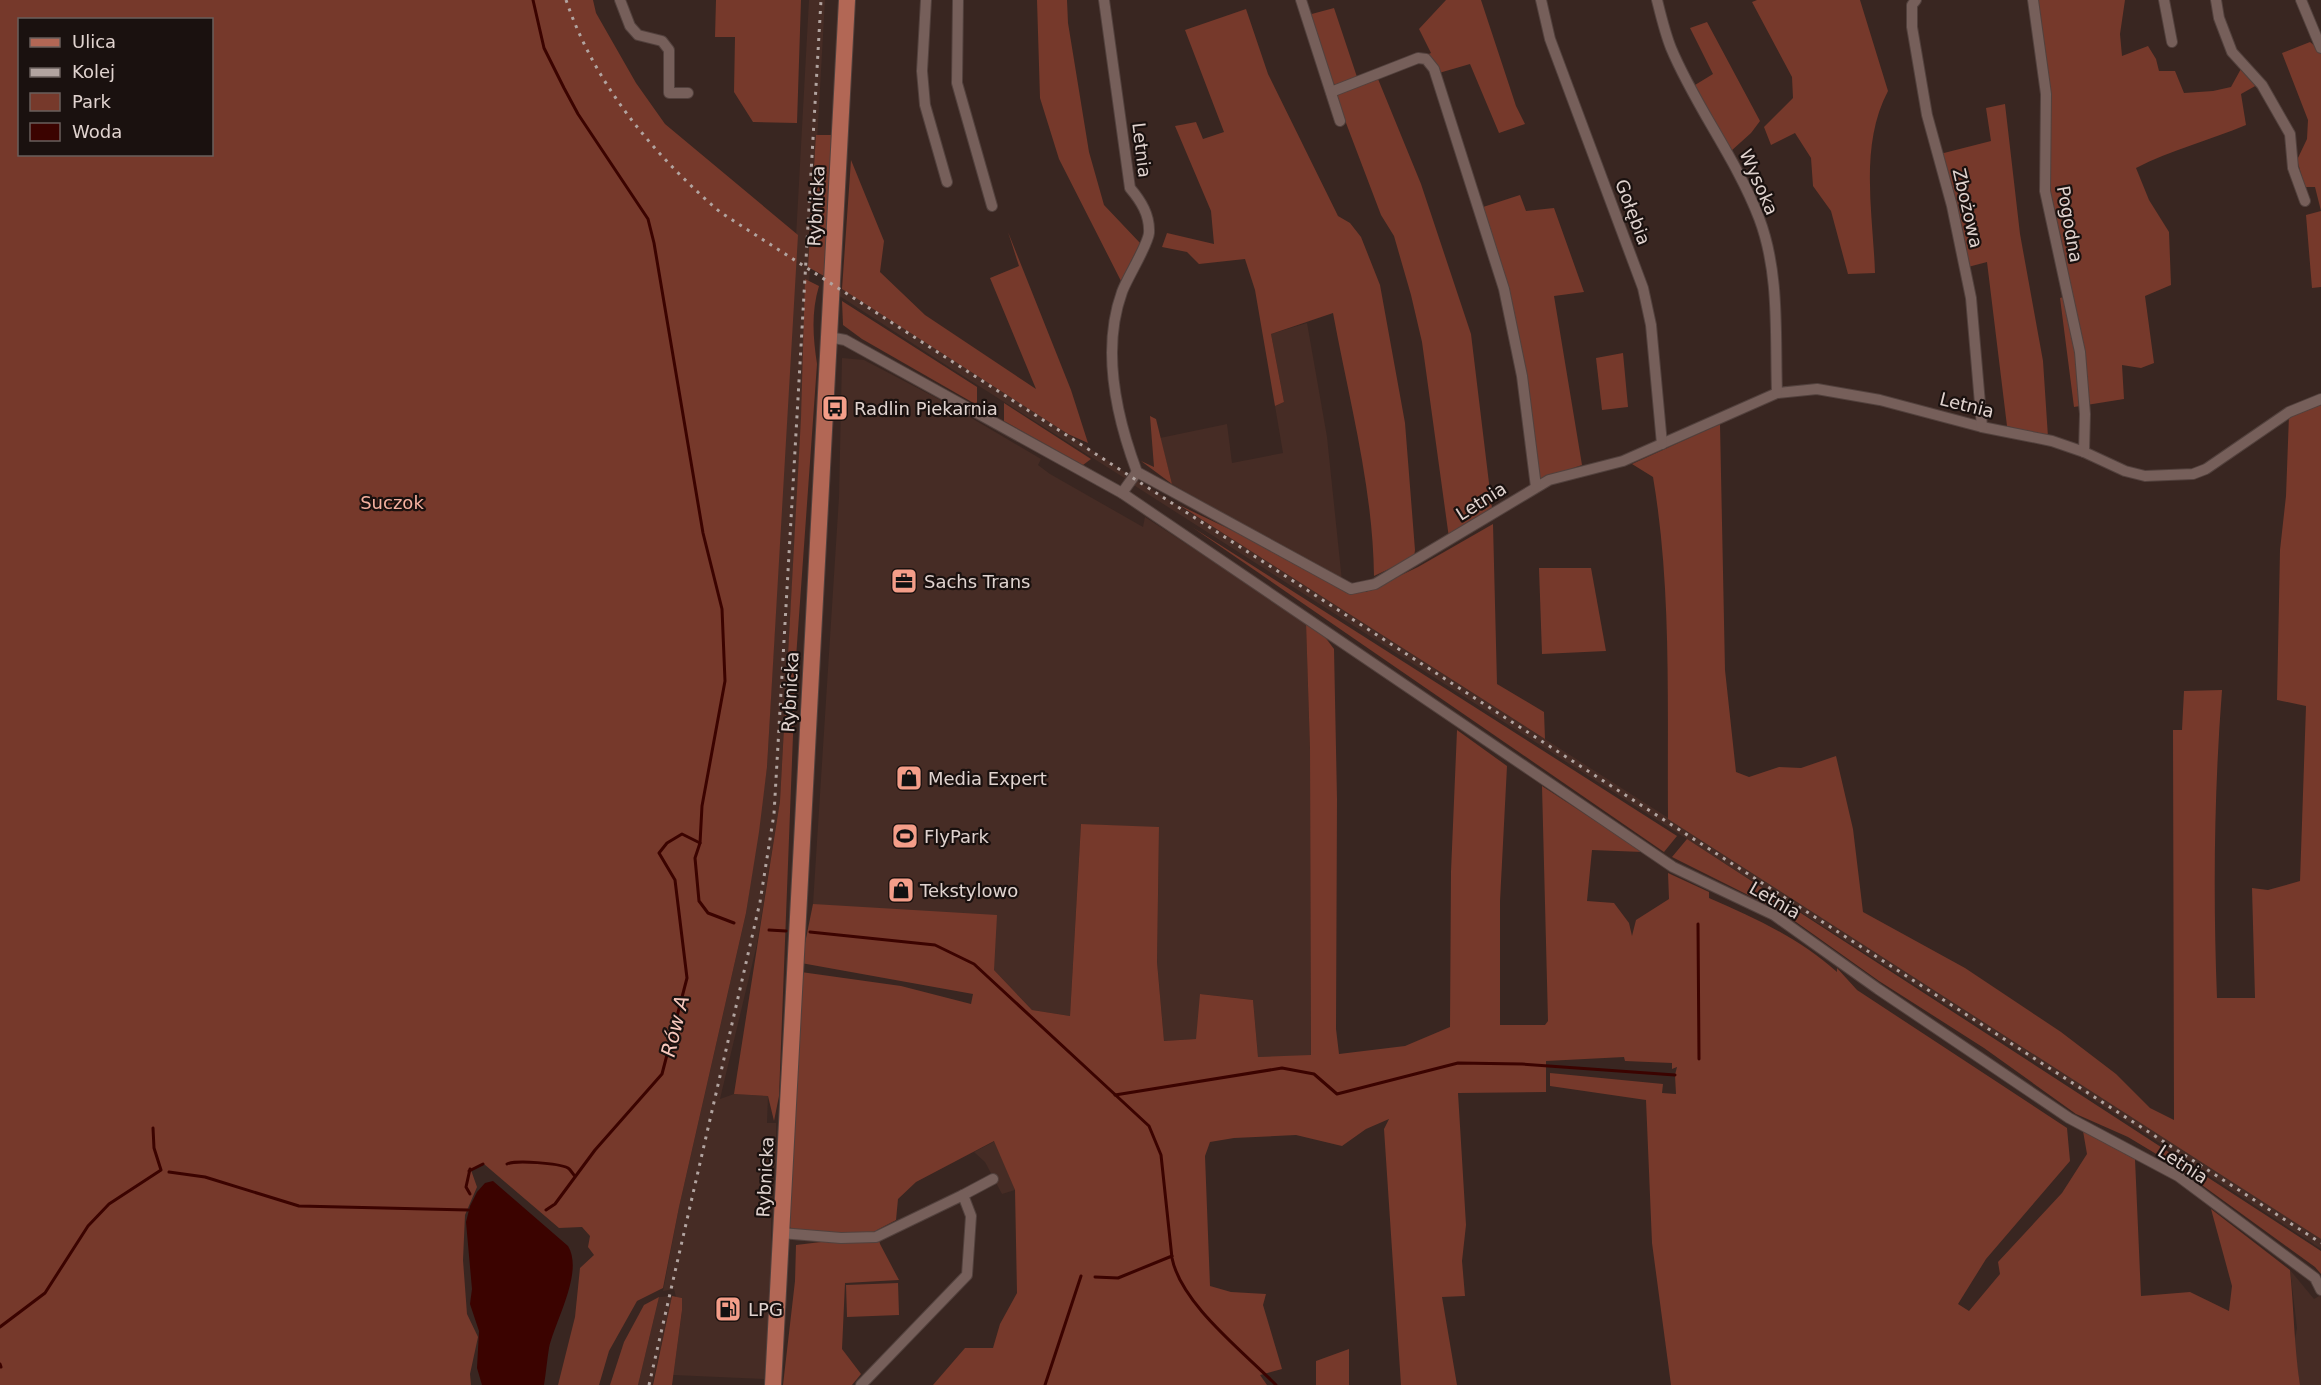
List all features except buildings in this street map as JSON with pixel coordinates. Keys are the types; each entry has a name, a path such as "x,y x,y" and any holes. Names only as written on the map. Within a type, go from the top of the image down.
{"main road":[{"name":"Rybnicka","path":"773,1385 847,0"}],"street":[{"path":"620,0 630,26 638,35 662,41 669,50 669,93 688,93"},
{"path":"926,0 922,71 925,105 946,182"},
{"path":"958,0 957,83 992,206"},
{"name":"Letnia","path":"1104,0 1130,188 1146,213 1149,235 1120,295 1113,319 1111,370 1130,453 1137,472 1351,589 1375,584 1549,480 1623,461 1777,393 1817,389 1880,400 1982,427 2052,441 2084,452 2125,471 2145,476 2193,474 2206,469 2289,412 2321,399"},
{"path":"1301,0 1340,121"},
{"name":"Gołębia","path":"1541,0 1550,39 1643,288 1651,325 1662,444"},
{"name":"Wysoka","path":"1657,0 1671,48 1730,156 1759,218 1769,254 1774,290 1777,393"},
{"name":"Zbożowa","path":"1916,0 1912,5 1912,27 1927,114 1952,206 1971,298 1982,427"},
{"name":"Pogodna","path":"2033,0 2046,94 2045,191 2079,352 2085,414 2084,452"},
{"path":"2164,0 2172,42"},
{"path":"2216,0 2219,18 2232,52 2262,85 2290,134 2293,168 2305,201"},
{"path":"2301,0 2321,48"},
{"path":"1331,92 1418,58 1426,59 1434,69 1504,289 1522,376 1536,487"},
{"name":"Letnia","path":"829,337 845,340 1122,492 1673,867 1774,915 1878,989 2069,1118 2178,1176 2315,1278 2321,1290"},
{"path":"1122,492 1137,472"},
{"path":"781,1233 841,1238 876,1237 993,1179"},
{"path":"861,1385 967,1275 971,1213 963,1195"}],"shaded area":[{"path":"809,0 825,0 780,801 757,944 720,1099 734,1094 768,1096 767,1123 776,1123 776,1163 772,1172 771,1197 771,1309 764,1379 673,1375 682,1298 676,1297 674,1289 663,1291 679,1207 746,913 767,767"},
{"path":"842,289 1129,475 1126,479 952,369 838,295"},
{"path":"1307,323 1327,437 1342,581 1172,484 1160,438 1227,424 1232,463 1283,453 1275,406 1284,402 1271,334"},
{"path":"842,358 864,360 946,403 1041,459 1038,465 1050,474 1143,527 1145,517 1306,622 1310,749 1311,1056 1258,1057 1253,1000 1201,994 1197,1039 1164,1041 1157,962 1159,828 1081,824 1070,1016 1032,1010 994,970 813,904 839,497"},
{"path":"1136,480 1228,536 2179,1145 2321,1239 2321,1249 2068,1083 1132,484"},
{"path":"995,1141 1015,1190 1002,1194 985,1162 974,1152"},
{"path":"2290,1270 2314,1299 2321,1295 2321,1385 2300,1385 2294,1344 2297,1328"},
{"path":"672,1296 652,1385 638,1385 659,1297"}],"green space":[{"name":"Suczok","path":"0,0 593,0 596,13 636,83 665,124 798,235 767,767 759,832 746,913 679,1207 663,1288 637,1301 609,1351 599,1385 558,1385 575,1317 580,1268 594,1255 588,1247 590,1236 582,1227 559,1228 484,1164 471,1170 477,1187 465,1215 463,1260 467,1314 478,1337 470,1374 471,1385 0,1385"},
{"path":"716,0 801,0 797,123 753,122 734,92 735,37 715,37"},
{"path":"1037,0 1067,0 1068,23 1089,152 1104,205 1140,243 1121,281 1059,159 1040,98"},
{"path":"1446,0 1481,0 1516,106 1525,124 1499,133 1470,64 1439,73 1424,56 1431,53 1419,29"},
{"path":"1757,0 1860,0 1888,91 1873,134 1871,157 1875,273 1848,274 1831,211 1813,186 1811,158 1795,133 1771,145 1764,127 1793,98 1792,77 1752,2"},
{"path":"2037,0 2125,0 2120,34 2122,56 2148,46 2156,59 2159,71 2175,71 2184,93 2231,87 2242,67 2257,85 2241,94 2246,125 2136,168 2149,200 2169,232 2171,285 2145,296 2154,363 2141,368 2122,365 2124,399 2074,407 2060,298 2069,295 2047,194"},
{"path":"1334,8 1357,77 1339,86 1332,83 1308,15"},
{"path":"1246,9 1268,74 1338,216 1350,223 1361,237 1380,285 1405,423 1415,550 1414,557 1374,576 1373,543 1365,477 1333,313 1271,334 1284,402 1275,406 1255,290 1245,259 1199,264 1187,252 1162,247 1167,233 1214,244 1211,211 1175,126 1196,122 1203,139 1224,132 1185,30"},
{"path":"1707,22 1760,121 1751,133 1731,151 1695,85 1713,74 1690,28"},
{"path":"2310,42 2321,51 2321,211 2315,187 2305,187 2297,160 2307,139 2308,120 2282,53"},
{"path":"1378,79 1421,184 1471,334 1492,508 1449,538 1422,342 1411,295 1394,236 1381,215 1335,94"},
{"path":"2005,104 2020,234 2043,361 2048,437 2007,426 1987,262 1968,267 1940,154 1991,141 1986,108"},
{"path":"816,135 832,135 824,276 808,267"},
{"path":"851,160 884,241 880,272 925,315 1036,389 990,278 1019,266 1008,232 1071,390 1088,443 1068,434 842,289"},
{"path":"1520,195 1526,211 1554,208 1584,292 1554,296 1582,465 1539,480 1483,207"},
{"path":"2321,211 2321,287 2312,288 2306,215"},
{"path":"805,279 819,286 814,325 817,364 796,658 779,1096 774,1121 768,1096 734,1094 780,801 801,418"},
{"path":"842,301 977,387 977,405 862,339 843,325"},
{"path":"1623,353 1628,407 1602,410 1596,358"},
{"path":"1004,403 1091,459 1083,465 1004,421"},
{"path":"2321,405 2321,1239 1668,819 1666,605 1659,519 1653,477 1632,464 1720,424 1725,670 1736,772 1749,777 1779,767 1801,768 1836,756 1853,829 1863,912 1965,968 2061,1032 2116,1074 2150,1108 2174,1120 2173,730 2182,730 2184,691 2222,690 2215,844 2217,998 2255,998 2252,888 2268,890 2300,881 2306,706 2277,700 2280,550 2286,496 2289,415"},
{"path":"1150,416 1156,419 1172,484 1141,461 1154,467"},
{"path":"1179,505 1275,551 1347,592 1366,592 1418,567 1493,524 1497,684 1544,712 1545,739"},
{"path":"1192,527 1677,836 1664,852"},
{"path":"1539,568 1591,568 1606,651 1542,654"},
{"path":"1306,622 1322,633 1334,649 1337,799 1336,1029 1339,1054 1405,1046 1450,1027 1451,872 1457,730 1507,766 1500,901 1500,1025 1545,1025 1548,1021 1542,786 1643,852 1592,850 1587,901 1614,903 1629,923 1632,936 1636,920 1669,899 1668,873 1709,892 1709,898 1760,921 1792,939 1837,972 1837,968 1857,990 2067,1128 2070,1161 1986,1259 1958,1304 1969,1311 2000,1274 1998,1262 2062,1193 2087,1154 2083,1131 2135,1159 2141,1296 2190,1292 2229,1311 2232,1286 2211,1209 2290,1270 2300,1385 1671,1385 1652,1243 1646,1100 1550,1086 1550,1073 1663,1084 1662,1093 1676,1094 1677,1067 1672,1069 1672,1063 1625,1061 1624,1057 1546,1061 1546,1092 1458,1093 1466,1225 1462,1261 1465,1296 1442,1297 1457,1385 1401,1385 1384,1129 1389,1119 1366,1129 1342,1146 1296,1135 1234,1138 1210,1142 1205,1156 1210,1286 1231,1292 1266,1294 1263,1305 1282,1369 1260,1375 1267,1385 933,1385 965,1348 993,1348 1000,1324 1017,1293 1015,1190 994,1141 916,1182 898,1199 896,1220 877,1230 880,1244 899,1280 845,1283 842,1349 861,1374 852,1385 783,1385 795,1281 796,1245 821,1242 789,1227 801,972 901,986 971,1004 973,994 801,963 813,904 997,915 994,970 1032,1010 1070,1016 1081,824 1159,827 1157,962 1164,1041 1196,1039 1200,994 1253,1000 1258,1057 1311,1055 1310,749"},
{"path":"1687,839 2321,1251 2321,1274 2315,1267 2173,1164 2128,1137 2076,1114 1984,1048 1879,981 1782,912 1672,857"},
{"path":"898,1283 899,1315 847,1317 846,1285"},
{"path":"672,1296 682,1298 682,1310 672,1385 653,1385"},
{"path":"659,1297 638,1385 610,1385 624,1342 644,1305"},
{"path":"1349,1349 1349,1385 1316,1385 1316,1361"}],"water":[{"path":"493,1181 568,1246 572,1257 571,1283 549,1348 544,1385 482,1385 477,1368 479,1331 470,1304 472,1289 466,1222 477,1192 485,1183"}],"waterway":[{"path":"533,0 544,48 578,114 648,219 654,243 703,533 722,609 725,681 702,806 700,843 695,858 699,901 708,913 734,923"},
{"name":"Rów A","path":"546,1210 555,1204 595,1150 662,1074 687,978 675,880 659,853 667,843 682,834 700,843"},
{"path":"1698,924 1699,1059"},
{"path":"769,930 786,931"},
{"path":"810,932 935,945 974,964 1149,1126 1161,1155 1172,1258 1178,1275 1200,1310 1276,1385"},
{"path":"1115,1095 1282,1068 1314,1074 1337,1094 1458,1063 1522,1064 1675,1075"},
{"path":"0,1327 45,1293 88,1226 109,1204 161,1170 154,1148 153,1128"},
{"path":"507,1164 528,1162 556,1165 568,1168 575,1176"},
{"path":"469,1171 483,1164"},
{"path":"470,1169 466,1187 470,1194"},
{"path":"169,1172 205,1177 299,1206 468,1210"},
{"path":"1095,1277 1118,1278 1172,1256"},
{"path":"1045,1385 1081,1276"}],"railway":[{"path":"566,0 593,61 629,116 649,142 695,190 720,212 2321,1243"},
{"path":"649,1385 760,902 774,814 821,0"}],"place":[{"name":"Radlin Piekarnia","path":"835,408"},
{"name":"Sachs Trans","path":"904,581"},
{"name":"Media Expert","path":"909,778"},
{"name":"FlyPark","path":"905,836"},
{"name":"Tekstylowo","path":"901,890"},
{"name":"LPG","path":"728,1309"}]}
